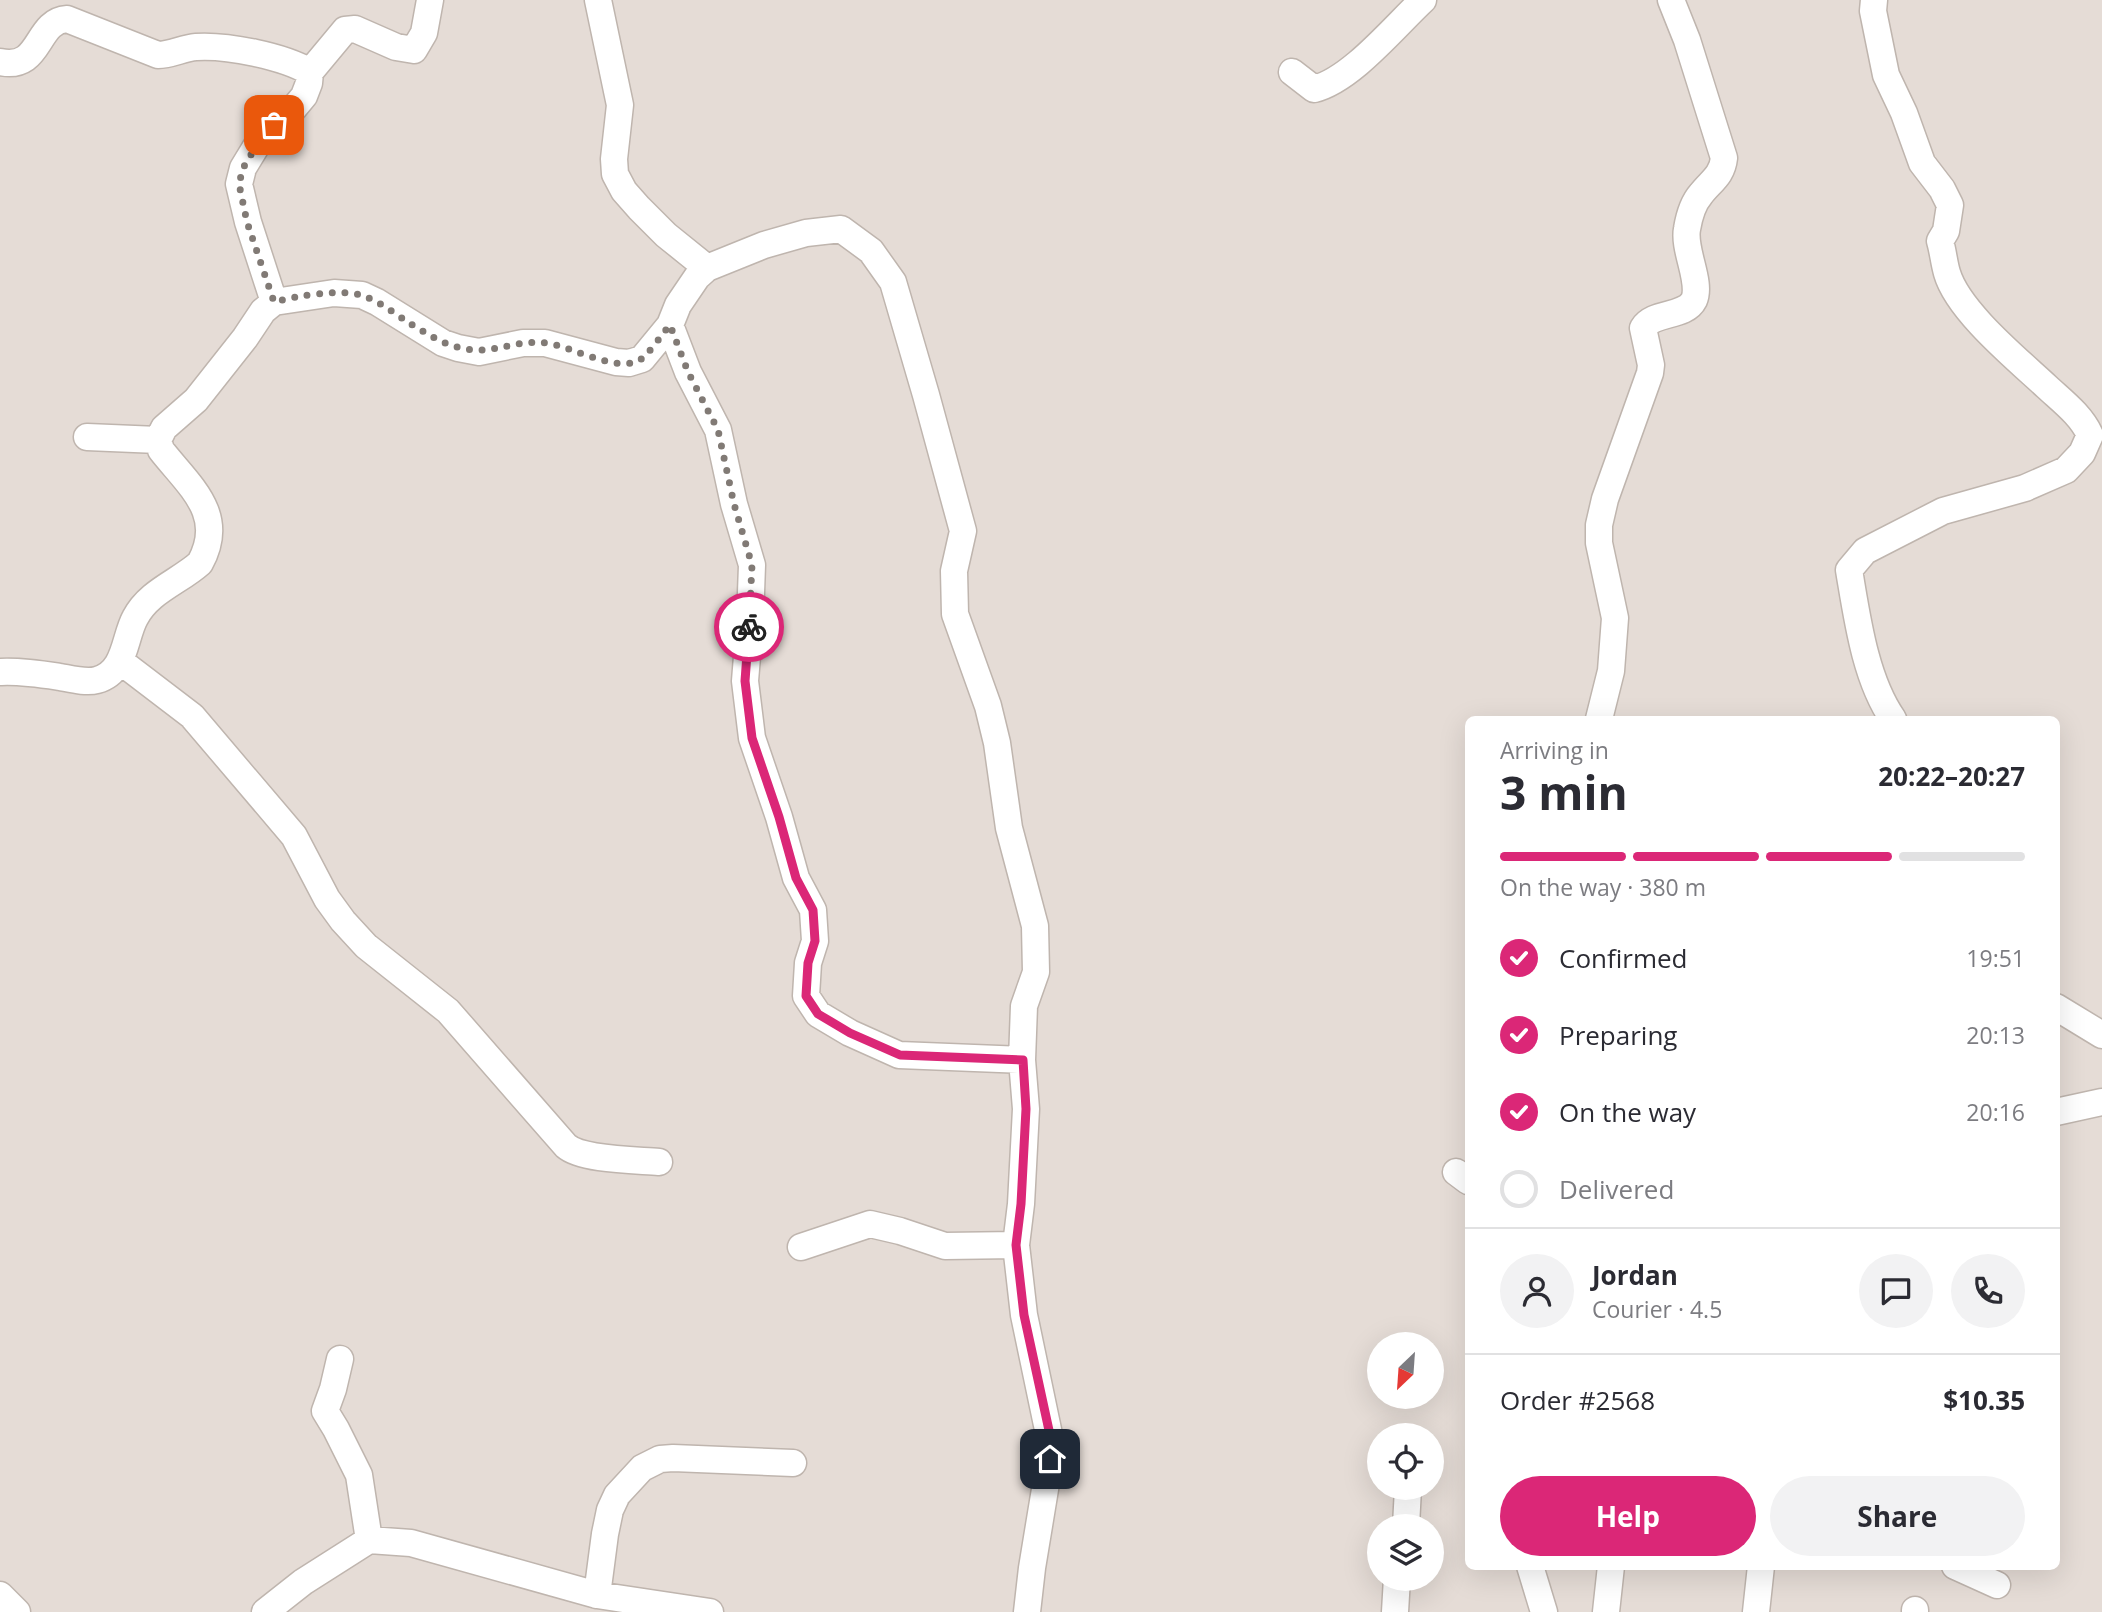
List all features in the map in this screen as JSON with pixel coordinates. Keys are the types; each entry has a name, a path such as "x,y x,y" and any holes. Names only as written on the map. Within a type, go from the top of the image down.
{"street":[{"path":"274,302 247,222 239,184 243,168 257,145 304,96 310,72 345,30 355,29 396,47 414,50 424,33 430,0"},
{"path":"598,0 620,105 615,173 624,191 639,208 666,235 707,268"},
{"path":"1292,72 1314,89 1326,86 1360,61 1423,0"},
{"path":"1600,716 1611,671 1615,618 1599,543 1599,524 1605,499 1650,373 1651,365 1643,328 1648,322 1685,308 1694,300 1696,286 1687,251 1686,231 1692,207 1700,194 1718,177 1724,158 1688,40 1671,0"},
{"path":"1874,0 1873,11 1886,75 1904,113 1922,163 1942,189 1950,205 1946,231 1940,241 1947,274 1959,296 1987,332 2096,434 2066,470 2025,488 1944,511 1865,551 1849,570 1858,627 1872,675 1892,716"},
{"path":"0,62 16,64 29,58 51,25 56,10 75,21 158,55 168,55 193,47 216,47 288,61 310,72"},
{"path":"1,672 98,680 120,661 134,619 148,599 200,563 211,532 210,521 202,502 160,450 158,440 164,428 196,400 263,311 274,302 334,293 354,294 377,302 443,343 458,348 479,352 523,342 545,343 629,363 642,359 670,325 678,305 697,277 707,268 764,245 806,233 841,229 871,251 892,282 963,531 954,571 955,614 988,706 997,743 1009,828 1035,926 1036,972 1024,1006 1026,1109 1016,1245 1024,1315 1051,1444 1027,1612"},
{"path":"670,325 688,372 718,430 734,504 752,565 745,681 752,738 796,878 813,910 815,941 808,963 806,996 818,1014 850,1033 900,1055 1023,1060"},
{"path":"87,437 158,440"},
{"path":"120,661 192,716 294,836 327,899 343,921 366,946 448,1011 572,1152 659,1162"},
{"path":"0,666 0,678"},
{"path":"2060,1009 2102,1035"},
{"path":"2060,1111 2102,1102"},
{"path":"802,1247 870,1224 945,1246 1016,1245"},
{"path":"340,1359 333,1390 324,1411 359,1475 369,1540"},
{"path":"597,1595 610,1510 617,1495 642,1468 660,1458 793,1463"},
{"path":"265,1612 303,1582 369,1540 411,1543 597,1595 710,1612"},
{"path":"1531,1570 1544,1612"},
{"path":"1606,1612 1611,1570"},
{"path":"1756,1612 1761,1570"},
{"path":"1963,1570 1997,1586"},
{"path":"1395,1612 1396,1591"},
{"path":"0,1595 17,1612"}],"shaded area":[{"path":"0,0 2102,0 2102,1612 0,1612"}],"way so far":[{"path":"274,125 243,168 239,184 247,222 274,302 334,293 362,295 443,343 458,348 479,352 523,342 545,343 629,363 642,359 670,325 688,372 718,430 734,504 752,565 749,627"}],"route":[{"path":"749,627 745,681 752,738 796,878 813,910 815,941 808,963 806,996 818,1014 850,1033 900,1055 1023,1060 1026,1109 1016,1245 1024,1315 1050,1435 1050,1459"}]}
